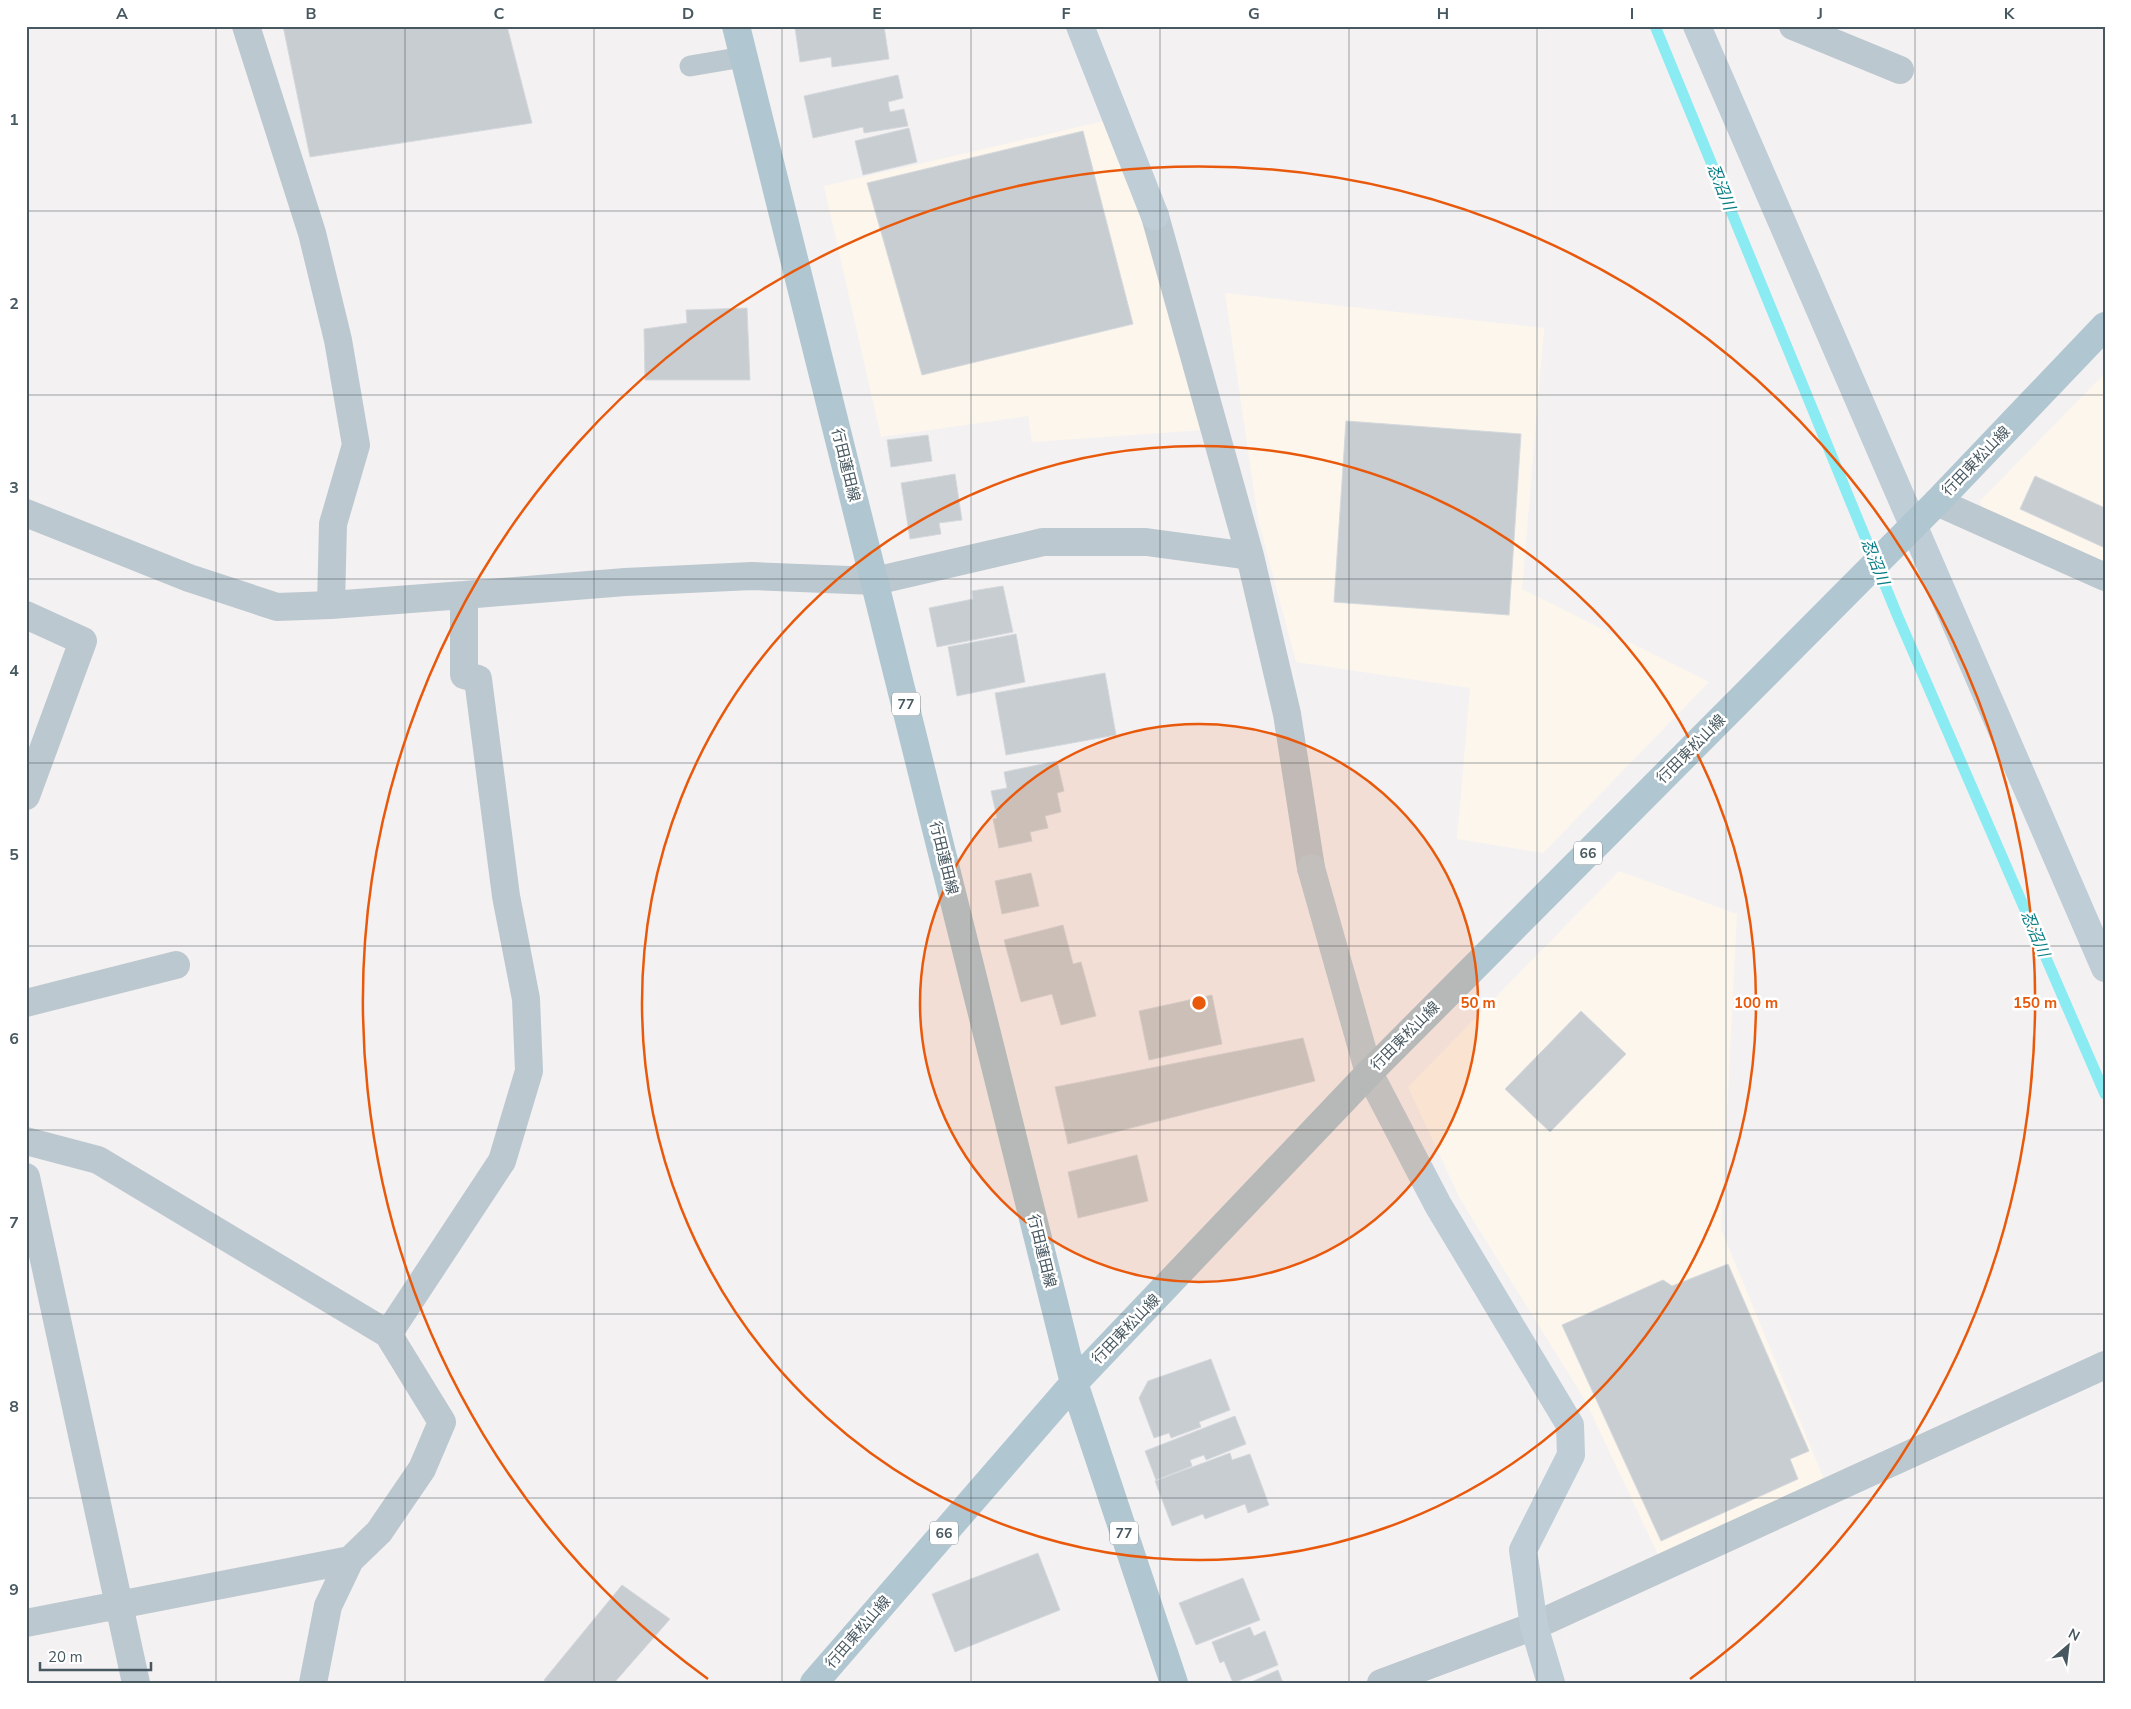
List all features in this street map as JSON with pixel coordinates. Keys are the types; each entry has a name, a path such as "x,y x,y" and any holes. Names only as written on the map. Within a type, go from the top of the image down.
{"main road":[{"name":"行田蓮田線","path":"736,26 876,581 1074,1383 1174,1683"},
{"name":"行田東松山線","path":"814,1683 1074,1383 1369,1073 1937,502 2105,326"}],"street":[{"path":"246,26 312,232 338,340 356,445 333,524 331,606"},
{"path":"1080,26 1155,216 1250,556 1287,714 1311,868 1369,1073 1438,1205 1570,1425 1571,1455 1523,1550 1534,1626 1551,1683"},
{"path":"1697,26 2105,968"},
{"path":"1793,26 1900,70"},
{"path":"1937,502 2105,577"},
{"path":"26,513 190,578 277,607 331,606 625,582 752,576 876,581 1043,542 1146,542 1250,556"},
{"path":"388,1334 502,1161 530,1071 526,998 506,896 478,679 464,675 464,595"},
{"path":"26,615 83,641 26,796"},
{"path":"26,1003 176,965"},
{"path":"26,1141 98,1160 388,1334 442,1422 422,1470 379,1532 350,1560 328,1606 313,1683"},
{"path":"26,1177 136,1683"},
{"path":"1381,1683 1534,1626 2105,1365"},
{"path":"26,1623 119,1603 350,1560"}],"lane":[{"path":"690,66 743,57"}],"shaded area":[{"path":"1104,121 1146,223 1204,430 1032,442 1028,416 881,437 824,186"},
{"path":"1225,293 1544,328 1522,589 1709,682 1543,853 1457,839 1470,688 1296,662 1258,519"},
{"path":"2105,373 2105,571 1984,519 1980,501"},
{"path":"1619,871 1737,914 1721,1229 1826,1484 1661,1561 1585,1400 1460,1199 1408,1087"}],"building":[{"path":"283,26 507,26 532,123 310,157"},
{"path":"809,26 884,26 889,59 832,67 831,57 800,62 795,28"},
{"path":"898,75 903,98 888,102 890,112 904,109 908,126 864,133 863,127 813,138 804,96"},
{"path":"909,128 917,162 863,175 855,141"},
{"path":"1083,131 1133,324 922,375 867,183"},
{"path":"747,308 750,380 645,380 644,329 687,323 686,310"},
{"path":"1346,421 1521,434 1509,615 1334,602"},
{"path":"928,435 932,461 891,467 887,440"},
{"path":"955,474 962,520 939,523 941,534 910,539 901,483"},
{"path":"2035,476 2105,508 2105,548 2020,509"},
{"path":"1003,586 1013,632 937,647 929,608 973,599 972,591"},
{"path":"1016,634 1025,682 957,696 948,647"},
{"path":"1105,673 1116,735 1006,755 995,693"},
{"path":"1057,761 1064,791 1057,793 1061,812 1045,816 1048,828 1030,832 1032,841 999,848 993,819 997,818 991,791 1007,788 1004,772"},
{"path":"1031,873 1039,906 1002,914 995,881"},
{"path":"1063,925 1073,964 1081,962 1096,1016 1061,1025 1052,994 1021,1002 1004,940"},
{"path":"1212,995 1222,1044 1149,1060 1139,1011"},
{"path":"1581,1011 1626,1054 1550,1132 1505,1089"},
{"path":"1303,1038 1315,1081 1068,1144 1055,1087"},
{"path":"1137,1155 1148,1201 1078,1218 1068,1172"},
{"path":"1728,1264 1809,1451 1790,1459 1798,1479 1661,1541 1562,1325 1663,1280 1672,1286"},
{"path":"1211,1359 1230,1410 1199,1422 1201,1427 1171,1438 1169,1433 1154,1438 1139,1398 1148,1381"},
{"path":"1235,1416 1246,1444 1206,1460 1204,1455 1190,1460 1192,1466 1156,1480 1145,1451"},
{"path":"1230,1453 1232,1460 1250,1454 1269,1505 1248,1513 1245,1504 1205,1519 1203,1514 1172,1526 1155,1481"},
{"path":"1038,1553 1060,1610 955,1652 932,1594"},
{"path":"1243,1578 1260,1620 1196,1645 1179,1603"},
{"path":"622,1585 670,1619 614,1683 547,1683 544,1680"},
{"path":"1250,1627 1254,1636 1265,1631 1278,1665 1233,1683 1224,1661 1220,1663 1212,1642"},
{"path":"1278,1670 1283,1683 1249,1683"}],"waterway":[{"name":"忍沼川","path":"1655,26 1898,617 2105,1094"}]}
